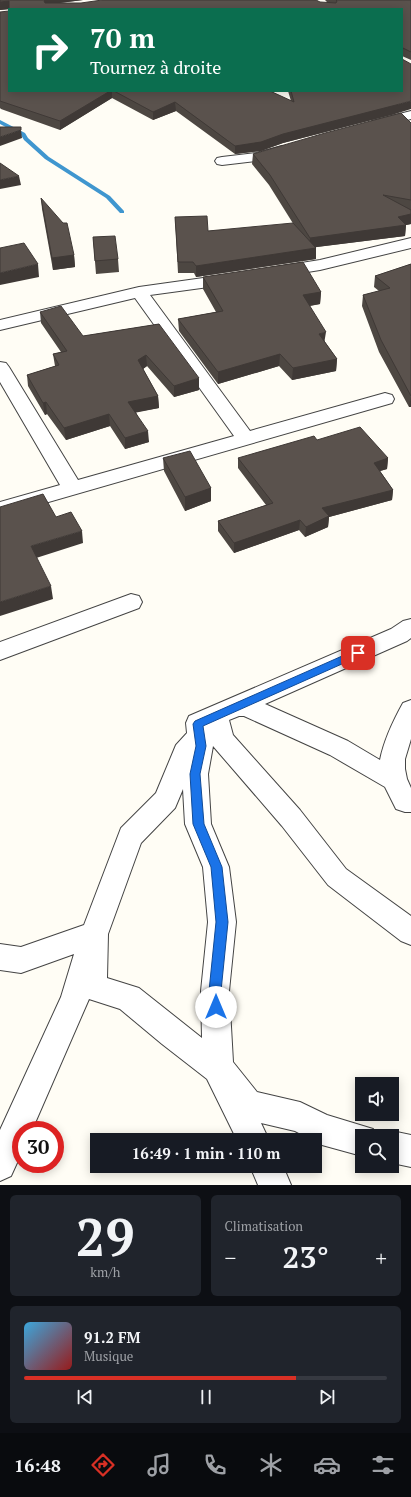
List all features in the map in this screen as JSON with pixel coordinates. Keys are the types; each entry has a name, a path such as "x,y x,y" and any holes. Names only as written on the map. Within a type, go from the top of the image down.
{"street":[{"path":"365,127 411,115"},
{"path":"222,161 257,158 296,145"},
{"path":"0,325 139,292 320,265 411,243"},
{"path":"139,292 246,439"},
{"path":"0,367 73,488"},
{"path":"0,509 385,399"},
{"path":"0,651 131,602"},
{"path":"0,1165 75,999 94,934 130,836 166,800 185,752 217,719 399,635 411,627"},
{"path":"250,1133 218,1068 215,991 222,922 216,867 198,824 195,774 201,746 217,719 246,706 339,748 394,780 409,802"},
{"path":"409,802 393,780 392,753 411,710"},
{"path":"217,719 221,738 291,818 337,877 411,932"},
{"path":"0,957 21,960 94,934"},
{"path":"94,934 93,987 129,998 172,1034 218,1068 248,1105 300,1117 322,1129 355,1138"},
{"path":"399,1148 411,1151"},
{"path":"269,1173 275,1185"}],"building":[{"path":"0,0 45,0 45,3 81,3 102,0 316,0 320,2 336,3 336,0 411,0 411,52 403,48 403,8 9,8 9,1 0,2"},
{"path":"8,11 8,92 108,92 60,121 0,101 0,12"},
{"path":"403,60 411,64 411,101 283,134 261,142 235,146 175,102 153,112 116,92 272,92 294,102 291,92 403,92"},
{"path":"401,113 411,123 411,200 383,195 411,210 411,214 398,217 406,225 310,238 270,175 253,154"},
{"path":"0,127 21,127 21,130 0,137"},
{"path":"0,163 19,176 0,180"},
{"path":"41,198 63,223 67,223 74,255 52,258"},
{"path":"207,216 208,231 293,223 316,248 196,266 193,262 178,262 175,217"},
{"path":"115,236 118,259 95,261 93,237"},
{"path":"24,243 38,264 0,273 0,248"},
{"path":"303,262 321,292 303,295 326,332 319,334 337,359 293,368 280,354 218,372 178,319 223,311 203,277"},
{"path":"411,264 411,396 381,340 363,295 390,288 375,276"},
{"path":"61,306 83,336 159,324 199,378 174,386 146,355 138,360 158,396 128,402 148,431 125,438 109,414 64,428 46,402 43,403 27,375 59,365 53,354 67,351 40,312"},
{"path":"360,427 388,458 374,463 393,490 322,508 329,516 306,527 300,520 234,543 218,521 273,503 238,458 314,436 317,440"},
{"path":"190,451 211,488 185,497 163,458"},
{"path":"43,494 56,517 71,512 82,531 31,546 51,586 0,602 0,507"}],"waterway":[{"path":"0,122 23,134 26,139 47,158 108,197 122,212"}],"route":[{"path":"216,1007 215,991 222,922 216,867 198,824 195,774 201,746 198,724 358,653"}]}
